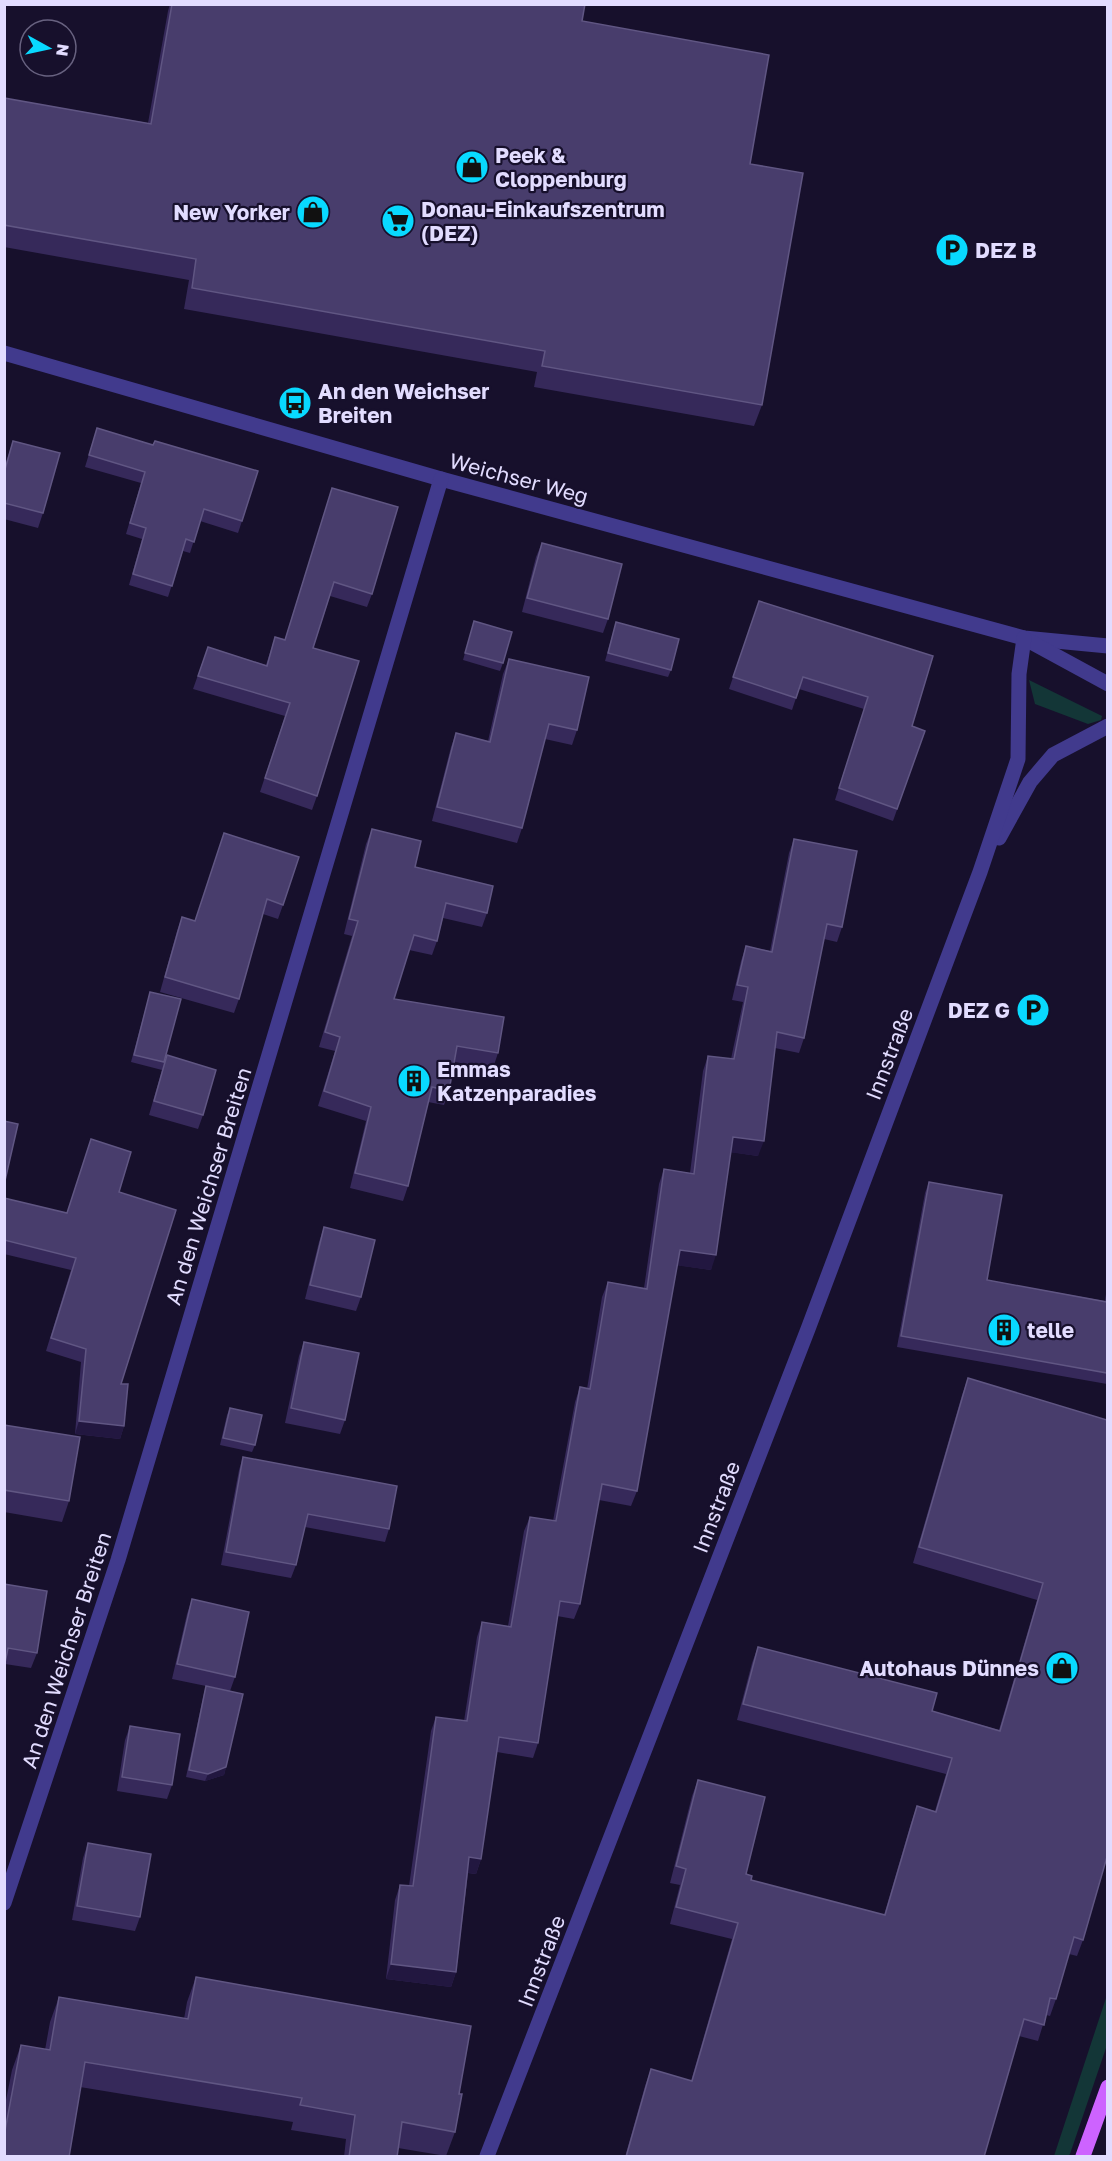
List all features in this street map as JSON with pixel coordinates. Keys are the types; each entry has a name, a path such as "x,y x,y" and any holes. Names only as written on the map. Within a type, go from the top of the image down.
{"main road":[{"path":"1083,2157 1107,2087"}],"street":[{"name":"Weichser Weg","path":"4,353 441,479 1024,638 1107,646"},
{"name":"An den Weichser Breiten","path":"4,1903 118,1560 441,479"},
{"name":"Weichser Weg","path":"1024,638 1107,684"},
{"name":"Innstraße","path":"487,2157 804,1340 980,872 1018,759 1019,674 1024,638"},
{"name":"Innstraße","path":"980,872 1030,782 1053,754 1107,726"}],"green space":[{"path":"1029,680 1102,716 1101,720 1088,724 1035,704"},
{"path":"1107,1995 1107,2045 1070,2154 1054,2156"}],"building":[{"name":"Donau-Einkaufszentrum (DEZ)","path":"172,4 585,4 582,21 769,55 750,164 803,173 762,405 542,366 545,351 192,288 196,259 4,225 4,98 151,124"},
{"path":"97,428 153,445 155,441 258,471 242,521 204,509 194,542 186,539 172,586 133,574 146,528 130,523 145,472 89,455"},
{"path":"13,441 60,453 43,513 4,503 4,473"},
{"path":"332,488 398,507 372,594 334,582 313,648 359,661 317,796 265,778 290,703 198,676 208,647 267,666 275,637 285,640"},
{"path":"542,543 622,564 608,619 527,598"},
{"path":"759,601 933,656 912,726 925,731 897,809 839,788 868,697 803,677 796,698 733,677"},
{"path":"474,621 512,632 503,663 465,653"},
{"path":"616,622 679,639 671,670 608,653"},
{"path":"509,659 589,677 577,730 549,724 522,828 437,807 456,733 490,742"},
{"path":"372,829 421,841 415,867 493,886 487,913 446,903 437,941 414,935 394,999 504,1017 498,1053 457,1046 449,1091 432,1087 408,1186 355,1173 371,1107 324,1091 340,1037 325,1032 358,921 349,919"},
{"path":"224,833 299,857 283,905 267,899 239,999 165,977 182,917 195,921"},
{"path":"794,839 857,851 842,927 827,924 804,1038 777,1032 764,1141 733,1137 716,1255 680,1250 637,1491 602,1484 580,1604 560,1601 538,1743 499,1737 481,1859 469,1857 456,1972 391,1964 400,1885 413,1886 436,1717 467,1721 482,1622 511,1627 530,1517 556,1521 580,1387 590,1389 608,1282 647,1289 664,1169 694,1174 708,1056 734,1059 748,987 737,985 746,946 772,952"},
{"path":"150,992 181,999 164,1062 134,1055"},
{"path":"167,1055 216,1070 203,1115 154,1101"},
{"path":"4,1121 18,1124 4,1185"},
{"path":"91,1139 131,1152 119,1192 176,1210 121,1384 128,1384 124,1426 79,1421 86,1349 51,1338 76,1258 4,1240 4,1198 67,1213"},
{"path":"929,1182 1002,1195 987,1280 1107,1302 1107,1373 901,1336"},
{"path":"324,1227 375,1240 361,1297 310,1285"},
{"path":"304,1342 359,1353 345,1420 291,1408"},
{"path":"968,1378 1107,1420 1107,1857 1083,1940 1074,1937 1056,1999 1050,1998 1044,2025 1024,2019 984,2157 626,2157 651,2069 692,2081 738,1923 676,1907 686,1869 676,1866 698,1780 765,1797 746,1874 752,1876 751,1880 885,1915 917,1806 936,1812 952,1758 743,1704 758,1647 937,1693 932,1711 1000,1731 1043,1583 919,1547"},
{"path":"230,1408 262,1415 255,1445 223,1438"},
{"path":"4,1425 80,1437 69,1501 4,1490"},
{"path":"243,1457 397,1486 389,1529 308,1514 296,1565 226,1552"},
{"path":"4,1584 47,1591 37,1653 8,1648 4,1668"},
{"path":"192,1599 249,1612 235,1677 177,1664"},
{"path":"206,1686 243,1694 226,1767 208,1774 189,1770"},
{"path":"130,1726 180,1734 172,1785 122,1777"},
{"path":"88,1843 151,1854 140,1917 77,1906"},
{"path":"196,1977 471,2026 455,2132 402,2122 397,2157 349,2157 355,2115 300,2105 302,2098 85,2062 69,2157 4,2157 4,2136 21,2045 50,2050 59,1997 188,2019"}],"place":[{"name":"Peek & Cloppenburg","path":"472,167"},
{"name":"New Yorker","path":"313,212"},
{"name":"Donau-Einkaufszentrum (DEZ)","path":"398,221"},
{"name":"DEZ B","path":"952,250"},
{"name":"An den Weichser Breiten","path":"295,403"},
{"name":"DEZ G","path":"1033,1010"},
{"name":"Emmas Katzenparadies","path":"414,1081"},
{"name":"telle","path":"1004,1330"},
{"name":"Autohaus Dünnes","path":"1062,1668"}]}
